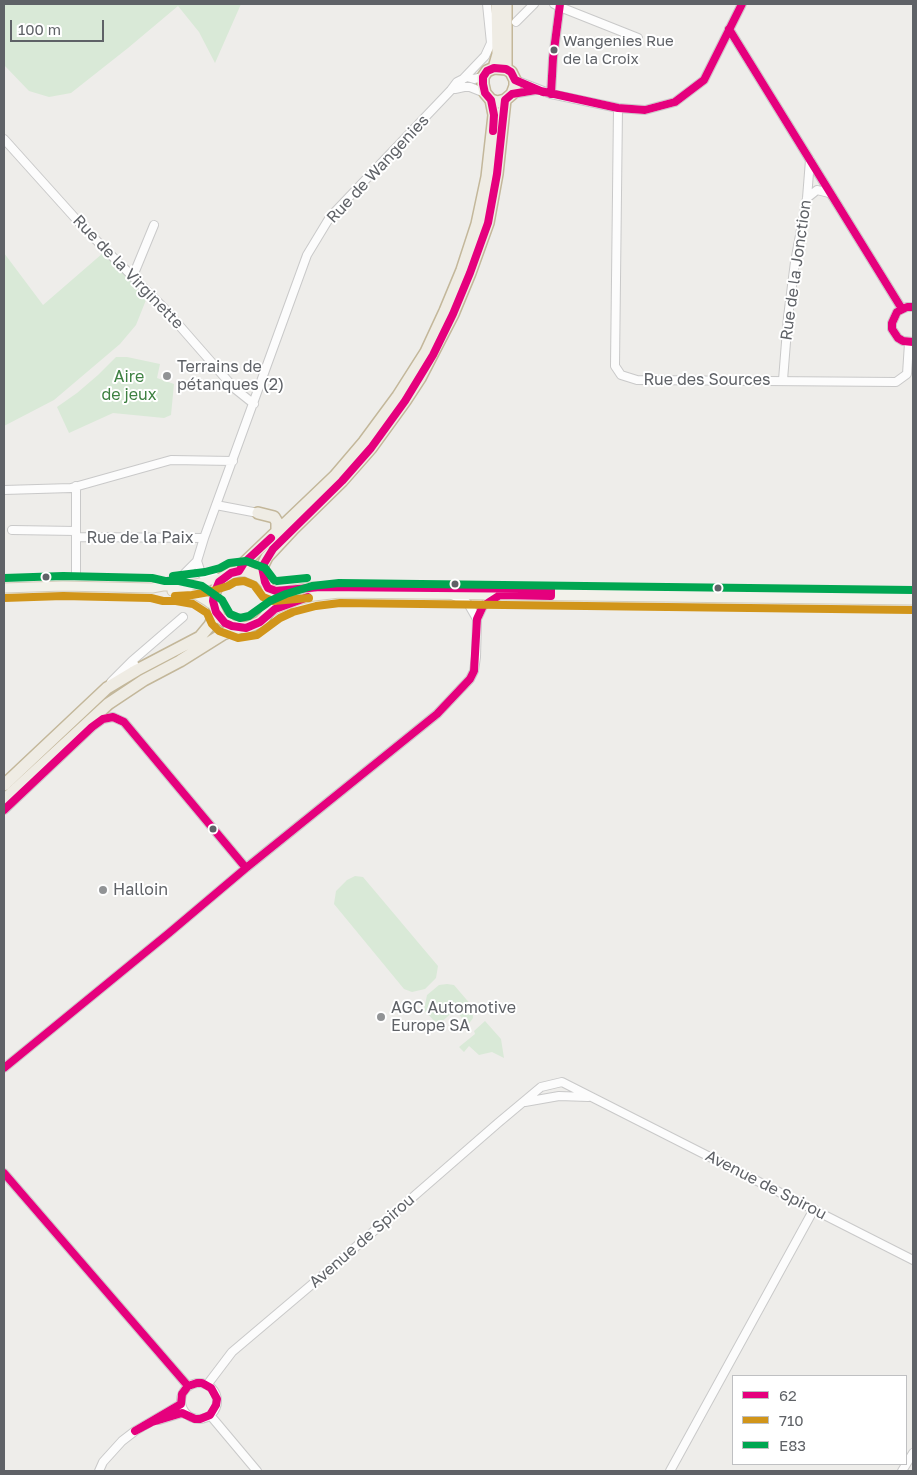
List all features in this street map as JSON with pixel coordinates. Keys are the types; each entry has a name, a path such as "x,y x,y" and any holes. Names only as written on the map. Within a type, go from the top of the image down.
{"highway":[{"path":"497,4 500,68"},
{"path":"500,68 506,4"},
{"path":"4,800 108,704 144,680 224,634 239,628 253,626 265,617 270,606 270,594 262,567 267,557 342,481 371,448 420,378 453,314 488,222 509,97 515,86 515,80 511,72 500,68 486,72 484,77 483,84 494,115 488,177 462,270 426,352 398,396 364,442 335,476 244,563 239,571"},
{"path":"488,97 497,102 509,97"},
{"path":"258,513 274,517 277,522 277,533"},
{"path":"239,628 225,623 215,610 213,601 216,588 224,577 239,571 253,573 260,577 267,585"},
{"path":"4,784 107,688 135,666 200,637 210,625 215,610"}],"main road":[{"path":"4,588 63,586 152,588 192,585 224,577"},
{"path":"267,585 281,592 326,587 551,593 913,594"},
{"path":"152,588 198,596 207,601 215,610"},
{"path":"265,617 275,609 320,595 347,593 500,596 551,593"},
{"path":"610,593 913,600"}],"street":[{"name":"Rue de Wangenies","path":"197,561 307,256 330,217 455,89 457,82 462,80 485,56 491,43 487,4"},
{"path":"516,22 534,4"},
{"path":"515,80 536,90 618,108 646,110 676,102 704,80 742,4"},
{"path":"551,94 558,5 638,38"},
{"path":"729,29 902,309"},
{"path":"462,80 467,77 474,79 484,77"},
{"path":"455,89 470,87 488,97"},
{"path":"509,97 536,90"},
{"name":"Rue des Sources","path":"618,108 615,366 621,376 637,380 896,382 907,374 911,342"},
{"name":"Rue de la Virginette","path":"4,139 84,228 164,308 234,388 254,404"},
{"name":"Rue de la Jonction","path":"783,380 788,317 795,262 807,198 810,160"},
{"path":"807,198 817,190 829,193"},
{"path":"133,276 154,226"},
{"path":"911,342 903,342 892,328 894,317 902,309 913,307"},
{"path":"4,490 71,488 172,460 233,461"},
{"path":"76,486 76,574"},
{"path":"216,505 258,513"},
{"name":"Rue de la Paix","path":"12,530 204,538"},
{"path":"163,586 163,584 183,575 197,561 201,574 206,578 224,577"},
{"path":"4,1068 246,868 437,714 470,679 474,671 476,657 476,619 473,611 464,600 450,595"},
{"path":"476,619 483,606 500,596"},
{"path":"135,666 183,617"},
{"path":"4,810 92,727 104,719 113,717 124,722 246,868"},
{"name":"Avenue de Spirou","path":"207,1385 232,1352 523,1102 541,1087 562,1082 913,1260"},
{"name":"Avenue de Spirou","path":"523,1102 559,1096 592,1097"},
{"path":"4,1173 188,1386"},
{"path":"670,1471 814,1209"},
{"path":"152,1422 182,1413 195,1419 210,1415 216,1405 216,1399 215,1393 207,1385 197,1383 188,1386 182,1394 181,1404 186,1414"},
{"path":"99,1471 103,1462 122,1441 135,1431 181,1404"},
{"path":"210,1415 257,1471"}],"green space":[{"path":"4,4 241,4 215,63 199,32 178,6 71,93 49,97 29,91 4,65"},
{"path":"4,253 43,305 103,253 148,295 136,325 120,344 54,400 4,426"},
{"name":"Aire de jeux","path":"116,357 127,357 160,364 157,378 174,384 171,415 164,418 113,413 69,433 57,407 77,393"},
{"path":"355,876 363,877 438,966 436,978 425,989 412,992 404,989 334,904 336,891 347,880"},
{"path":"439,985 454,985 472,1006 473,1018 468,1025 455,1010 438,1025 424,1010 427,995"},
{"path":"485,1021 501,1039 504,1058 492,1052 479,1055 469,1046 464,1052 459,1047 475,1034 474,1031"}],"transit line":[{"name":"62","path":"551,94 553,58 560,4"},
{"name":"62","path":"4,1068 246,868 437,714 470,679 474,671 477,619 483,606 500,595 551,596 551,589 320,587 276,591 268,588 262,567 273,549 342,481 371,448 405,401 433,355 453,314 488,223 497,174 505,100 512,94 536,90 618,108 645,110 675,102 704,80 742,4"},
{"name":"62","path":"729,29 902,309"},
{"name":"62","path":"493,131 494,115 491,100 485,93 483,84 483,77 487,71 494,68 506,69 511,72 515,80 543,92"},
{"name":"62","path":"913,307 907,307 897,312 892,323 892,329 898,338 903,341 913,342"},
{"name":"62","path":"271,538 244,563 239,571 231,573 219,582 213,601 216,612 225,623 246,628 260,622 275,609 308,597"},
{"name":"E83","path":"173,576 205,572 220,568 229,563 246,561 265,568 274,580 277,581 307,578"},
{"name":"E83","path":"4,578 63,576 152,578 165,581 179,581 202,586 222,600 230,614 240,618 249,616 270,601 286,594 312,586 339,583 913,590"},
{"name":"710","path":"175,596 209,592 235,582 244,581 254,585 263,597 273,601 309,598"},
{"name":"710","path":"4,598 63,596 151,598 163,601 176,601 193,604 207,613 212,624 219,631 238,638 257,635 280,618 293,612 316,606 340,603 913,610"},
{"name":"62","path":"4,810 92,727 103,719 113,717 124,722 246,868"},
{"name":"62","path":"4,1173 188,1386"},
{"name":"62","path":"197,1383 202,1383 211,1388 217,1399 210,1415 195,1419 182,1413 152,1422 135,1431 181,1404 182,1394 188,1386 197,1383"}],"place":[{"name":"Wangenies Rue de la Croix","path":"554,50"},
{"name":"Terrains de pétanques (2)","path":"167,376"},
{"name":"Halloin","path":"103,890"},
{"name":"AGC Automotive Europe SA","path":"381,1017"}]}
